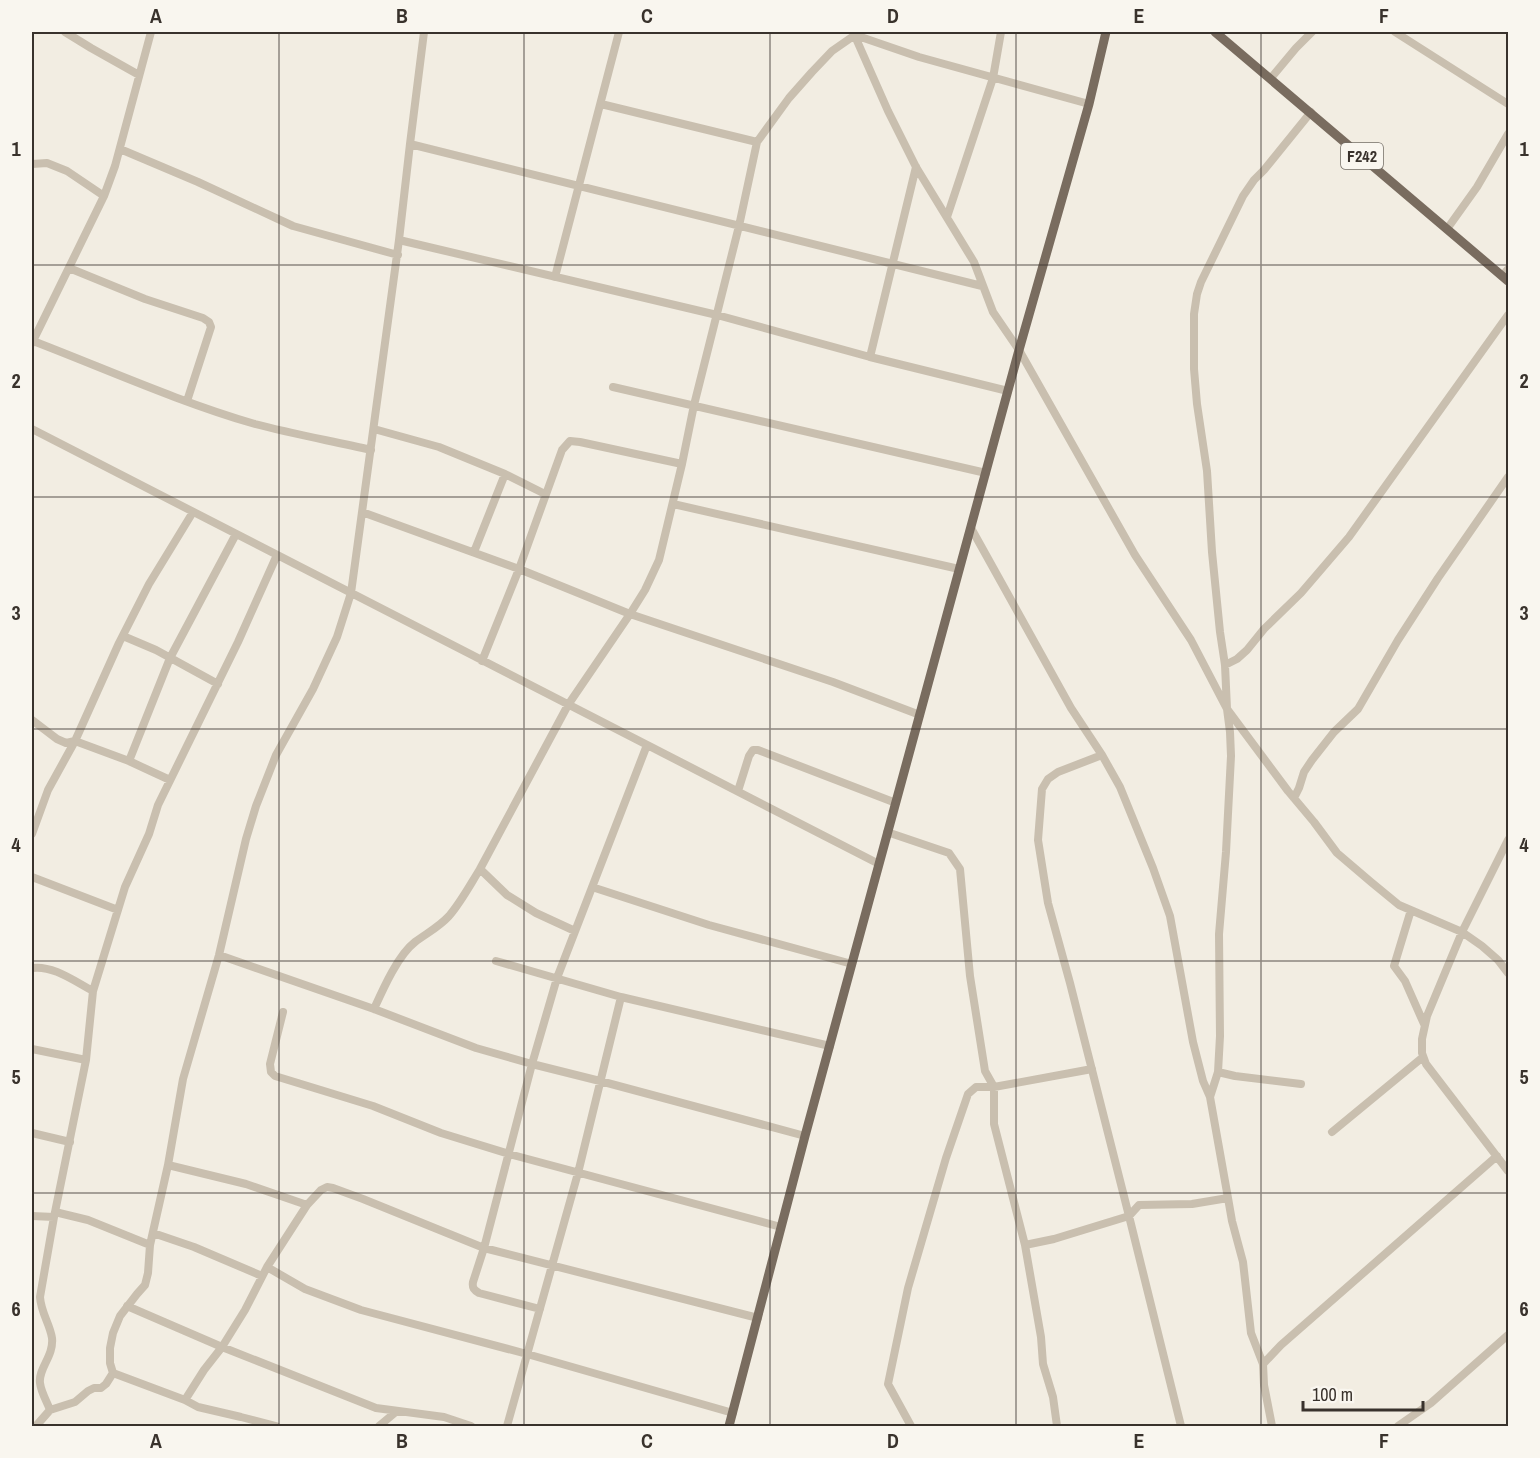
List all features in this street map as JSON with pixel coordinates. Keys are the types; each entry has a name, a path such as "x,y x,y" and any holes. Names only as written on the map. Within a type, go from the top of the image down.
{"main road":[{"path":"729,1426 887,832 1089,104 1106,32"},
{"name":"F242","path":"1215,32 1447,229 1506,275"}],"street":[{"path":"65,32 139,75"},
{"path":"151,32 120,149 104,196 32,342 73,356 115,375 255,424 371,450"},
{"path":"36,1426 50,1410 75,1402 94,1388 101,1388 112,1373 110,1348 113,1333 120,1316 145,1285 150,1245 168,1165 183,1079 219,955 256,806 276,755 308,699 337,637 351,593 398,255 424,32"},
{"path":"555,277 618,32"},
{"path":"947,217 993,78 1001,32"},
{"path":"1271,78 1312,32"},
{"path":"1395,32 1509,104"},
{"path":"854,33 919,57 1089,104"},
{"path":"374,1009 389,977 414,942 438,927 449,916 480,869 568,705 645,590 659,560 673,504 694,405 739,226 757,142 789,98 812,72 854,33"},
{"path":"854,33 888,111 916,167 974,262 993,312 1019,350 1135,555 1191,640 1227,709 1337,853 1399,905 1462,932 1482,946 1509,973"},
{"path":"600,104 757,142"},
{"path":"1210,1097 1218,1072 1219,934 1231,756 1225,665 1212,552 1207,471 1194,369 1194,314 1197,294 1243,196 1311,112"},
{"path":"1447,229 1477,187 1509,134"},
{"path":"410,144 982,286"},
{"path":"120,149 293,226 398,255"},
{"path":"32,164 47,163 67,171 104,196"},
{"path":"870,357 916,167"},
{"path":"399,240 717,315 870,357 1008,391"},
{"path":"69,268 203,318 208,322 211,327 187,401"},
{"path":"1225,665 1237,659 1246,650 1301,593 1349,537 1509,315"},
{"path":"614,387 986,473"},
{"path":"32,429 879,864"},
{"path":"374,429 439,447 505,474 545,494"},
{"path":"482,661 562,450 570,441 682,464"},
{"path":"474,552 505,474"},
{"path":"1294,798 1304,772 1312,760 1334,732 1358,709 1398,640 1509,477"},
{"path":"673,504 959,569"},
{"path":"32,834 48,790 75,741 149,584 193,512"},
{"path":"362,512 519,568 630,614 832,682 920,715"},
{"path":"970,528 1071,708 1120,787 1170,916 1192,1042 1210,1097 1228,1198 1243,1262 1251,1333 1263,1364 1263,1385 1272,1426"},
{"path":"129,761 170,658 236,534"},
{"path":"50,1410 40,1384 40,1377 50,1356 52,1345 51,1335 41,1309 40,1297 54,1214 86,1060 93,991 125,887 149,834 158,805 238,642 277,555"},
{"path":"123,636 156,650 218,684"},
{"path":"32,720 57,739 66,742 75,741 129,761 170,780"},
{"path":"540,1309 479,1293 472,1287 557,978 647,745"},
{"path":"738,791 748,756 753,750 758,750 896,803"},
{"path":"1102,755 1058,772 1048,779 1042,789 1038,840 1048,903 1181,1426"},
{"path":"887,832 949,853 960,869 970,976 985,1071 994,1087 994,1124 1025,1245 1041,1337 1043,1364 1053,1397 1057,1426"},
{"path":"1509,840 1462,932 1427,1016 1422,1039 1423,1057 1426,1064 1509,1171"},
{"path":"480,869 507,895 536,913 575,931"},
{"path":"32,877 118,910"},
{"path":"592,887 709,925 852,964"},
{"path":"1411,910 1394,966 1405,981 1425,1026"},
{"path":"219,955 374,1009 476,1048 805,1136"},
{"path":"496,961 621,997 830,1046"},
{"path":"32,968 41,966 58,972 93,991"},
{"path":"507,1426 578,1173 621,997"},
{"path":"283,1012 270,1064 271,1072 275,1076 373,1106 441,1132 509,1154 781,1227"},
{"path":"32,1049 86,1060"},
{"path":"1332,1131 1423,1057"},
{"path":"911,1426 888,1384 908,1288 946,1158 968,1094 976,1088 994,1087 1092,1069"},
{"path":"1218,1072 1301,1084"},
{"path":"32,1133 70,1142"},
{"path":"1263,1364 1289,1338 1497,1156"},
{"path":"168,1165 246,1184 308,1205"},
{"path":"185,1400 222,1347 245,1310 267,1267 308,1205 321,1190 327,1187 484,1248 758,1318"},
{"path":"1025,1245 1054,1239 1129,1216 1140,1205 1192,1204 1228,1198"},
{"path":"32,1216 54,1214 88,1220 150,1245"},
{"path":"153,1233 194,1247 262,1276"},
{"path":"267,1267 305,1289 361,1310 527,1354 733,1413"},
{"path":"127,1306 222,1347 376,1408 444,1417 471,1426"},
{"path":"1398,1426 1431,1403 1509,1335"},
{"path":"112,1373 198,1407 276,1426"},
{"path":"379,1426 397,1411"}]}
